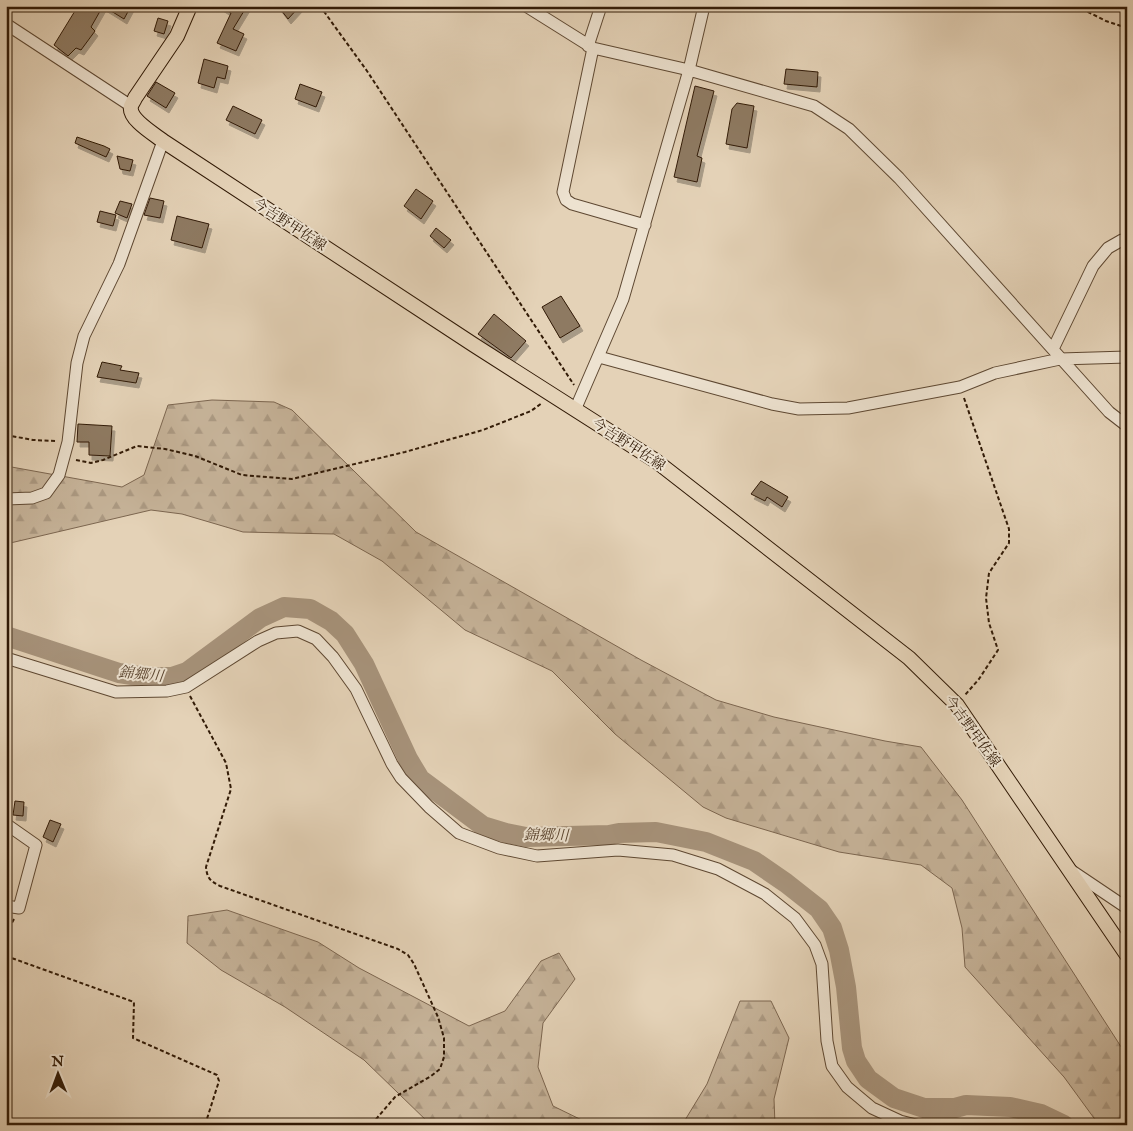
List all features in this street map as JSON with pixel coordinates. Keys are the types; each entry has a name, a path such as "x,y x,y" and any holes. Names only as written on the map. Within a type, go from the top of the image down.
{"main road":[{"path":"131,106 177,36 190,6"},
{"name":"今吉野甲佐線","path":"131,106 132,115 163,141 552,396 656,461 909,658 957,705 1127,955"}],"street":[{"path":"526,6 590,47 689,70 814,106 850,129 899,178 1109,412 1127,426"},
{"path":"601,6 590,47 563,192 566,200 572,204 645,225"},
{"path":"575,410 624,299 689,70 704,6"},
{"path":"6,24 131,106"},
{"path":"6,499 32,498 46,492 58,475 68,442 77,363 84,336 119,264 163,141"},
{"path":"1057,354 1093,266 1108,248 1122,240 1127,240"},
{"path":"599,357 772,404 799,409 848,408 960,387 995,373 1057,354 1127,357"},
{"path":"6,658 116,692 167,692 186,687 258,641 276,633 298,631 316,639 333,657 356,689 392,764 401,778 429,807 459,833 499,848 537,856 618,850 673,855 718,869 765,894 795,918 815,945 822,964 827,1040 832,1066 847,1087 872,1108 900,1121 916,1125"},
{"path":"6,824 36,845 19,908 6,906"},
{"path":"1068,868 1127,908"}],"path":[{"path":"320,6 367,71 581,396"},
{"path":"1076,6 1106,21 1127,28"},
{"path":"957,705 979,679 998,650 989,623 986,598 989,573 1009,543 1009,528 960,387"},
{"path":"63,459 83,460 91,463 137,446 195,456 242,475 292,479 405,452 483,430 531,411 552,396"},
{"path":"6,435 33,440 68,442"},
{"path":"186,687 226,763 230,789 206,867 210,881 398,949 408,955 414,964 438,1017 444,1038 444,1057 440,1069 395,1096 371,1125"},
{"path":"6,934 19,908"},
{"path":"6,956 134,1002 133,1038 217,1075 219,1081 205,1125"}],"green space":[{"path":"212,400 274,402 292,410 416,532 641,660 716,700 774,717 921,747 962,800 1127,1056 1127,1125 1099,1125 1064,1077 965,967 962,928 952,888 921,865 839,852 726,818 703,807 615,734 552,671 465,630 382,561 334,534 243,532 182,514 151,510 6,544 6,466 122,487 144,475 168,405"},
{"path":"227,910 318,942 359,968 469,1026 505,1011 541,961 559,953 575,979 543,1023 538,1067 553,1106 592,1125 431,1125 364,1060 285,1007 221,970 187,943 188,916"},
{"path":"740,1001 771,1001 789,1038 774,1099 775,1125 682,1125 707,1084"}],"building":[{"path":"78,6 103,6 91,27 95,31 81,50 76,48 68,56 54,45"},
{"path":"103,6 131,6 124,19"},
{"path":"220,6 247,6 233,29 244,34 236,51 217,43 231,13"},
{"path":"278,6 300,6 288,19"},
{"path":"158,18 168,21 164,34 154,31"},
{"path":"204,59 228,66 225,79 217,77 214,88 198,83"},
{"path":"786,69 818,72 817,87 784,84"},
{"path":"156,82 175,93 166,108 147,96"},
{"path":"300,84 322,92 316,107 295,99"},
{"path":"695,86 714,91 697,156 702,158 697,182 674,177"},
{"path":"737,103 754,106 747,148 726,144 732,109"},
{"path":"233,106 262,120 255,134 226,120"},
{"path":"77,137 110,149 106,157 75,143"},
{"path":"117,156 133,160 130,171 120,169"},
{"path":"416,189 433,201 421,219 404,206"},
{"path":"150,198 164,201 160,218 144,215"},
{"path":"120,201 132,204 127,218 115,213"},
{"path":"100,211 116,215 113,226 97,222"},
{"path":"177,216 209,224 202,248 171,240"},
{"path":"436,228 451,240 444,248 430,236"},
{"path":"561,296 580,326 560,338 542,307"},
{"path":"494,314 526,341 511,358 478,334"},
{"path":"102,362 122,366 120,370 139,373 136,383 97,377"},
{"path":"78,424 112,426 110,456 89,455 89,442 77,442"},
{"path":"761,481 788,497 782,507 767,497 765,501 751,494"},
{"path":"15,801 24,802 23,816 13,815"},
{"path":"50,820 61,824 53,842 43,837"}],"waterway":[{"name":"錦郷川","path":"6,636 119,673 145,677 172,677 187,672 260,618 284,607 310,609 331,621 345,634 364,664 408,759 420,779 483,826 526,837 656,832 706,842 754,861 819,909 832,928 839,950 846,987 852,1048 856,1061 868,1079 894,1098 924,1108 955,1108 966,1105 1010,1107 1041,1114 1064,1125"}]}
